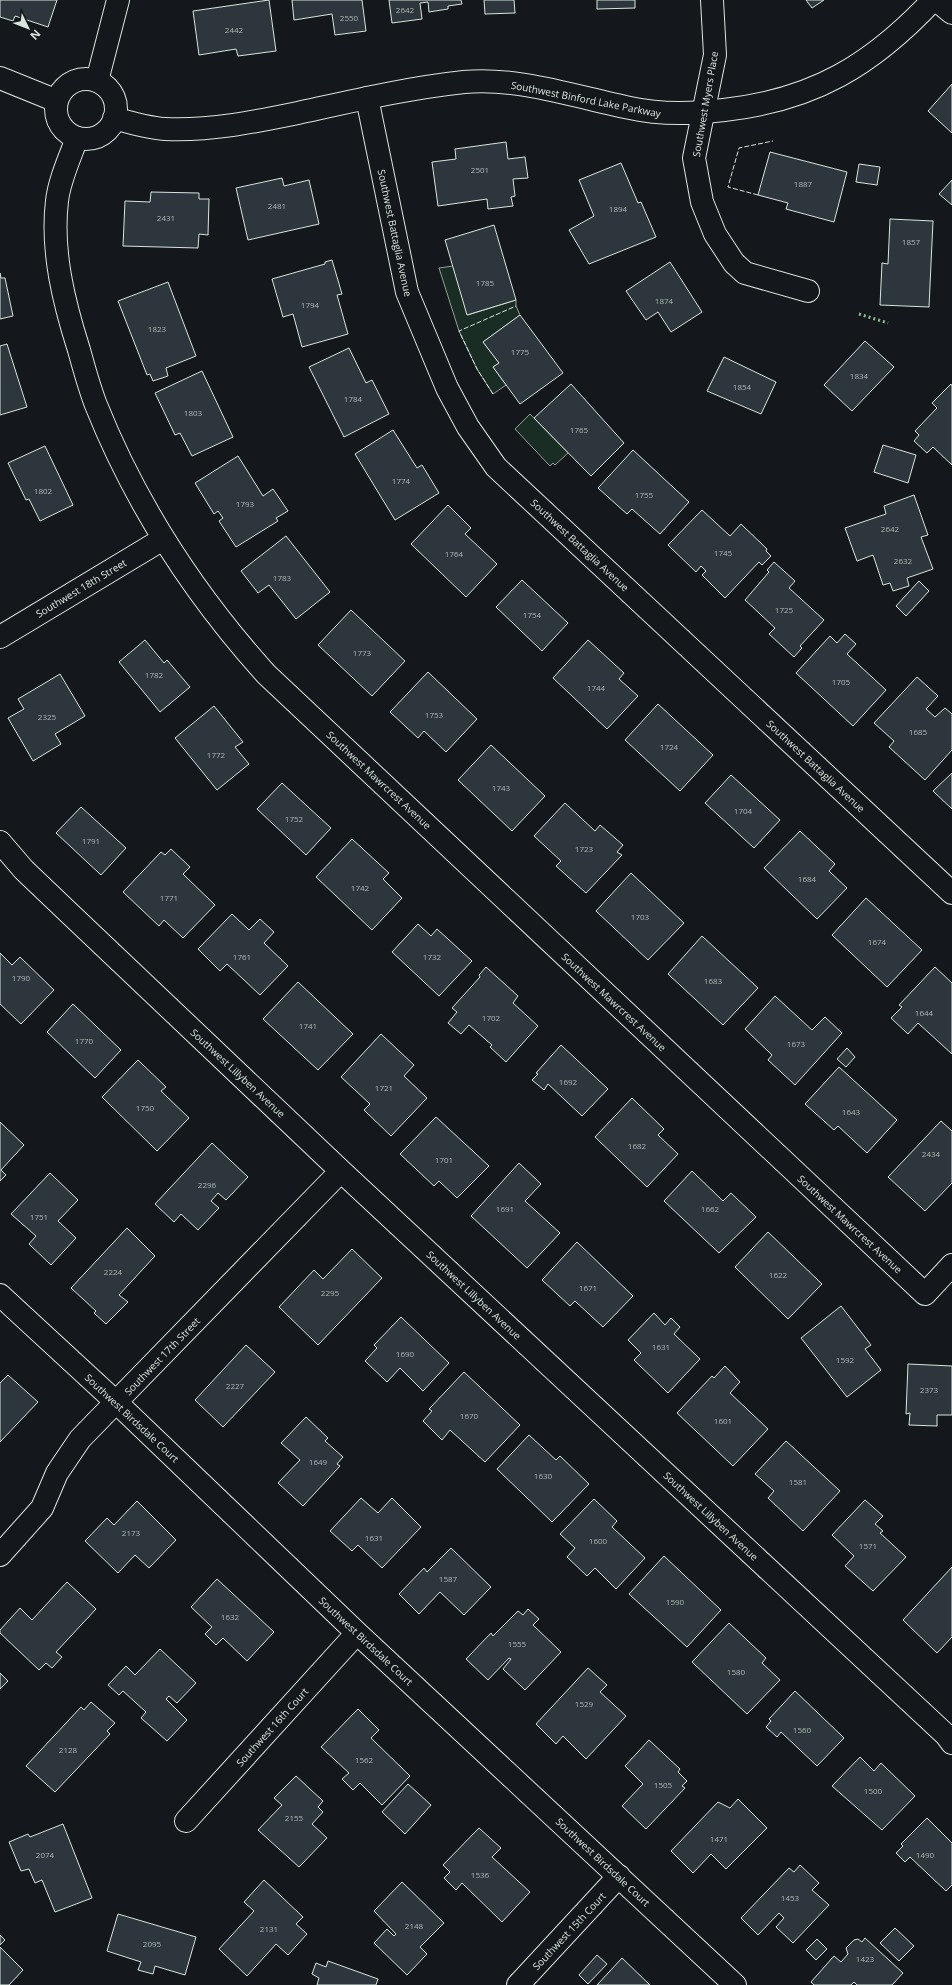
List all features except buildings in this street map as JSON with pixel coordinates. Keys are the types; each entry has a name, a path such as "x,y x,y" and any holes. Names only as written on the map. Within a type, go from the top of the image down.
{"street":[{"path":"97,81 118,0"},
{"name":"Southwest Myers Place","path":"712,0 715,55 694,158 702,202 715,234 734,263 745,272 808,291"},
{"name":"Southwest Binford Lake Parkway","path":"114,118 163,129 202,129 267,119 430,86 468,82 496,82 528,86 661,114 704,113 755,107 804,92 851,70 878,52 905,30 933,0"},
{"path":"936,0 952,13"},
{"path":"0,78 57,101"},
{"path":"80,79 97,81 109,90 113,96 116,111 114,118 111,125 100,136 84,139 76,138 70,135 59,123 55,109 57,101 63,90 73,82 80,79"},
{"name":"Southwest Battaglia Avenue","path":"367,98 407,292 447,388 468,427 496,467 952,893"},
{"name":"Southwest Mawrcrest Avenue","path":"76,138 57,201 56,241 60,276 68,317 96,404 128,476 163,539 231,636 266,674 925,1294 952,1265"},
{"name":"Southwest 18th Street","path":"0,637 163,539"},
{"name":"Southwest Lillyben Avenue","path":"0,842 24,870 341,1171 950,1735"},
{"name":"Southwest 17th Street","path":"0,1555 42,1508 57,1472 80,1439 117,1403 341,1171"},
{"name":"Southwest Birdsdale Court","path":"0,1295 117,1403 358,1633 734,1985"},
{"name":"Southwest 16th Court","path":"186,1821 358,1633"},
{"name":"Southwest 15th Court","path":"518,1985 619,1876"}],"green space":[{"path":"453,266 468,315 516,300 516,306 520,315 483,342 499,363 493,367 506,385 493,394 477,369 459,331 439,268"},
{"path":"530,414 568,453 555,465 553,463 550,466 515,429"}],"hedge":[{"path":"859,314 888,323"}],"fence":[{"path":"758,195 728,187 739,148 773,141"},
{"path":"493,394 477,369 459,331 516,306"}]}
